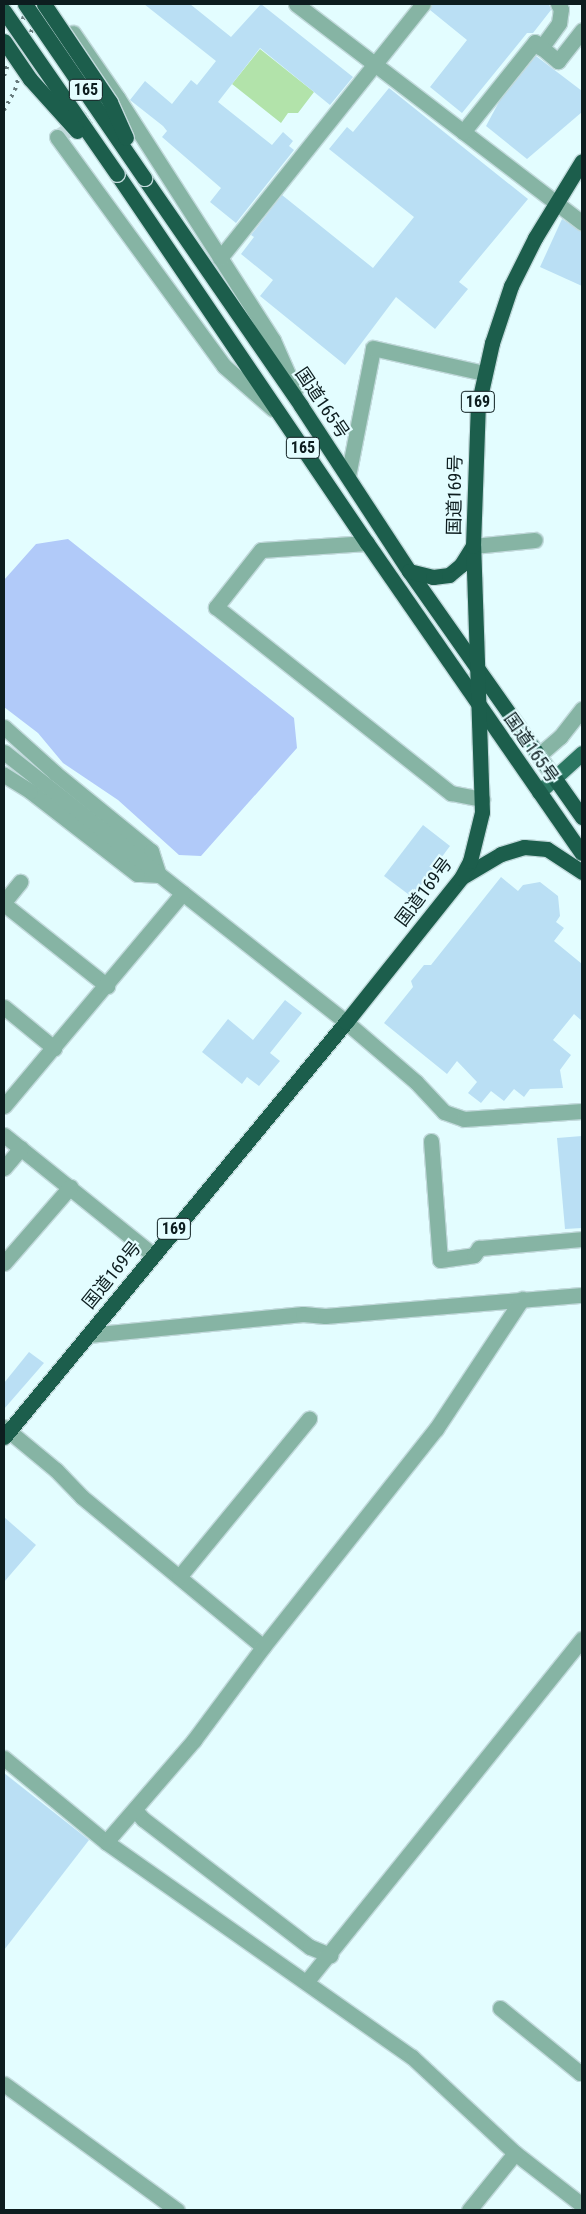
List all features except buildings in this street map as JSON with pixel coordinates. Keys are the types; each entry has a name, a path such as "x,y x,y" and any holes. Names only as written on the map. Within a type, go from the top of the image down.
{"highway":[{"name":"165","path":"25,4 144,178"},
{"name":"国道165号","path":"44,4 110,102 144,178 302,406 409,571 478,666 582,817"},
{"name":"165","path":"4,10 117,174"},
{"name":"165","path":"4,41 30,80 117,174"},
{"name":"国道169号","path":"6,1431 88,1335 152,1254 346,1022 461,878 476,846 482,799 476,703 478,666 473,546 474,446 484,372 511,286 535,238 582,161"},
{"name":"国道165号","path":"117,174 476,703 582,853"},
{"path":"409,571 433,576 449,575 461,565 473,546"},
{"path":"461,878 501,854 524,847 547,849 582,872"}],"main road":[{"path":"539,792 582,753"}],"street":[{"path":"296,4 582,223"},
{"path":"220,258 423,4"},
{"path":"541,48 559,23 558,4"},
{"path":"463,132 535,42 558,61 582,30"},
{"path":"73,33 273,340 302,406"},
{"path":"57,138 224,366 283,418"},
{"path":"348,476 373,348 484,372"},
{"path":"473,546 535,540"},
{"path":"367,543 260,550 216,607 451,793 482,799"},
{"path":"539,755 560,737 582,709"},
{"path":"4,727 150,851 159,874"},
{"path":"4,752 346,1022 451,1116 464,1119 582,1110"},
{"path":"4,775 30,791 137,874 159,874"},
{"path":"20,882 4,903 107,986"},
{"path":"4,1106 107,986 182,893"},
{"path":"4,1007 54,1048"},
{"path":"4,1135 152,1254"},
{"path":"431,1141 440,1260 474,1255 479,1248 582,1239"},
{"path":"4,1168 21,1148"},
{"path":"4,1264 70,1187"},
{"path":"88,1335 303,1314 325,1316 582,1295"},
{"path":"106,1842 136,1811 263,1647 436,1430 522,1299"},
{"path":"179,1577 309,1419"},
{"path":"6,1431 82,1497 263,1647"},
{"path":"308,1981 582,1640"},
{"path":"4,1758 106,1842 299,1979 308,1981 412,2057 515,2153 582,2204"},
{"path":"136,1811 310,1947 330,1955"},
{"path":"500,2008 580,2073 582,2071"},
{"path":"4,2084 177,2210"},
{"path":"469,2210 515,2153"}],"green space":[{"path":"260,49 314,92 298,113 288,113 281,123 232,84"}],"water":[{"path":"68,539 294,718 297,748 201,856 179,855 118,800 63,763 38,733 4,707 4,580 36,544"}],"tunnel":[{"path":"57,137 108,104"}],"railway":[{"path":"4,76 28,4"},
{"path":"4,110 15,90 39,4"}]}
